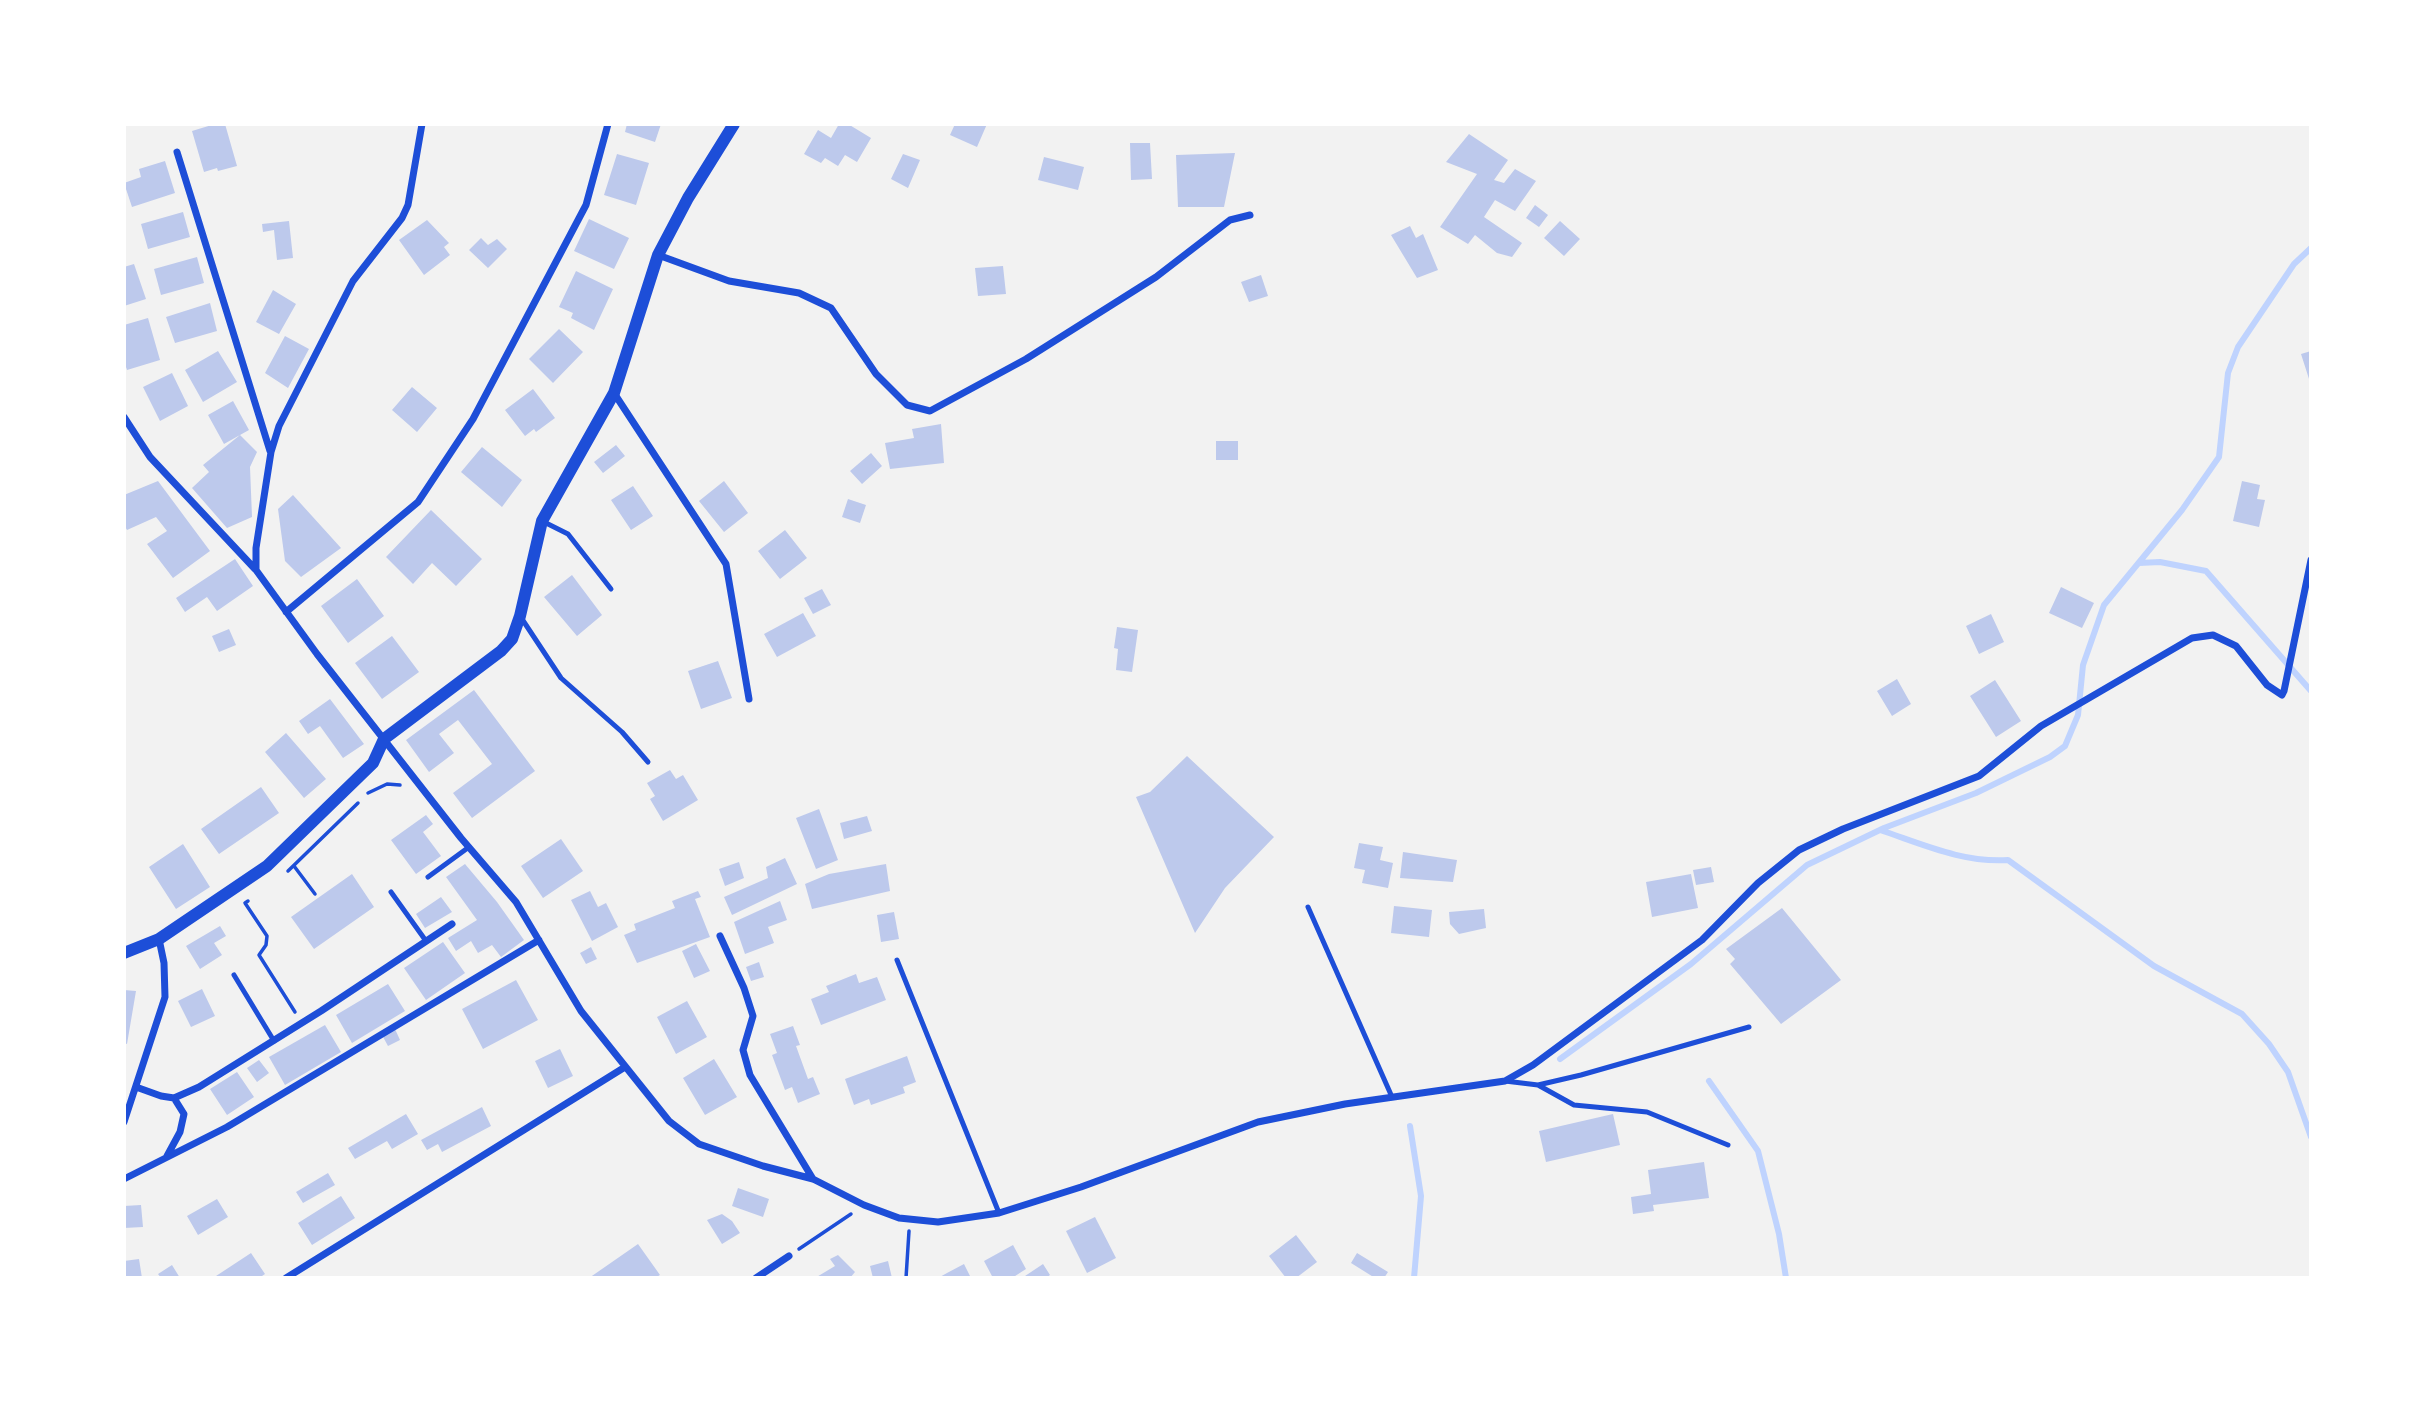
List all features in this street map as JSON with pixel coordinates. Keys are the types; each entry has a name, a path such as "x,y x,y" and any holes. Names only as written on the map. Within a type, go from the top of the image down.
{"street":[{"path":"256,570 256,548 271,452 279,426 353,281 386,241 408,205 422,124"},
{"path":"286,612 418,502 472,419 586,205 608,124"},
{"path":"124,953 159,939 267,866 373,763 384,739 501,651 512,639 542,521 614,393 658,255 688,198 734,124"},
{"path":"177,152 271,452"},
{"path":"658,255 729,281 799,293 831,308 876,374 907,405 930,411 1026,359 1156,277 1230,220 1250,215"},
{"path":"614,393 726,564 749,699"},
{"path":"124,417 150,457 256,570 384,739 516,902 581,1011 669,1121 698,1144 763,1166 813,1179 864,1205 900,1218 938,1222 999,1213 1081,1187 1258,1122 1345,1104 1505,1081 1533,1065 1702,940 1758,883 1799,850 1843,829 1979,776 2041,726 2192,638 2213,635 2236,646 2267,685 2281,695 2311,560"},
{"path":"136,1087 174,1098 199,1087 452,924"},
{"path":"720,936 744,988 753,1016 743,1050 750,1075 813,1179"},
{"path":"124,1122 165,997 159,939"},
{"path":"124,1179 239,1119 539,940"},
{"path":"286,1278 625,1068"},
{"path":"166,1157 180,1132 184,1114 174,1098"},
{"path":"756,1278 789,1256"}],"lane":[{"path":"542,521 568,534 611,589"},
{"path":"520,616 561,678 622,732 648,762"},
{"path":"428,877 470,847"},
{"path":"391,892 426,941"},
{"path":"1308,907 1392,1097"},
{"path":"897,960 999,1213"},
{"path":"233,975 274,1041"},
{"path":"1505,1081 1538,1085 1749,1027"},
{"path":"1538,1085 1574,1105 1647,1112 1728,1145"}],"path":[{"path":"285,874 370,792 387,784 407,788"},
{"path":"294,866 315,894"},
{"path":"255,896 245,903 267,936 266,944 259,955 302,1023"},
{"path":"789,1256 864,1205"},
{"path":"906,1278 910,1219"}],"building":[{"path":"225,124 237,166 204,172 192,131"},
{"path":"627,124 661,124 655,142 625,132"},
{"path":"839,124 848,124 871,138 857,162 845,155 838,166 825,158 821,163 804,154 818,130 831,138"},
{"path":"955,124 987,124 977,147 950,135"},
{"path":"1469,134 1508,160 1494,180 1504,183 1515,169 1536,181 1515,211 1495,200 1484,217 1522,243 1512,257 1497,253 1475,235 1468,244 1440,227 1477,174 1446,162"},
{"path":"1130,143 1150,143 1152,179 1131,180"},
{"path":"1235,153 1224,207 1178,207 1176,155"},
{"path":"617,154 649,163 636,205 604,195"},
{"path":"903,154 920,160 908,188 891,179"},
{"path":"1044,157 1084,167 1078,190 1038,180"},
{"path":"165,161 175,193 132,207 124,183 141,177 139,169"},
{"path":"1535,205 1548,215 1539,227 1526,218"},
{"path":"183,212 190,237 148,249 141,224"},
{"path":"589,219 629,238 614,269 574,251"},
{"path":"427,220 449,243 444,247 450,255 424,275 399,240"},
{"path":"289,221 293,258 277,260 274,230 263,232 262,224"},
{"path":"1560,221 1580,239 1564,256 1544,238"},
{"path":"1410,226 1416,238 1423,234 1438,270 1417,278 1391,235"},
{"path":"481,238 488,245 497,239 507,249 488,268 469,250"},
{"path":"197,257 204,283 161,295 154,269"},
{"path":"134,264 146,299 124,306 124,267"},
{"path":"1003,266 1006,294 978,296 975,268"},
{"path":"576,271 613,289 594,330 571,318 573,313 559,307"},
{"path":"1261,275 1268,296 1249,302 1241,282"},
{"path":"273,290 296,304 279,334 256,322"},
{"path":"210,303 217,331 175,343 166,317"},
{"path":"148,318 160,360 127,370 124,361 124,325"},
{"path":"559,329 583,352 553,383 529,359"},
{"path":"285,336 309,349 288,388 265,373"},
{"path":"218,351 237,382 203,402 185,370"},
{"path":"2311,351 2311,382 2310,382 2301,354"},
{"path":"172,373 188,406 160,421 143,387"},
{"path":"412,387 437,408 417,432 392,410"},
{"path":"533,389 555,418 536,432 534,429 525,436 505,410"},
{"path":"233,401 249,430 224,444 208,415"},
{"path":"941,424 944,463 890,469 885,443 914,438 912,429"},
{"path":"240,435 257,452 250,467 252,517 227,528 192,488 209,472 203,465"},
{"path":"1216,441 1238,441 1238,460 1216,460"},
{"path":"616,445 625,456 603,473 594,462"},
{"path":"482,447 522,480 502,507 461,472"},
{"path":"871,453 882,466 862,484 850,471"},
{"path":"158,481 210,551 173,578 147,544 167,531 156,517 127,530 124,525 124,495"},
{"path":"724,481 748,513 724,532 699,501"},
{"path":"2242,481 2260,485 2257,499 2265,500 2259,527 2233,521"},
{"path":"633,486 653,516 631,530 611,500"},
{"path":"293,495 341,548 301,577 285,561 278,509"},
{"path":"848,499 866,505 860,523 842,517"},
{"path":"431,510 482,559 456,586 432,563 413,584 386,557"},
{"path":"785,530 807,558 780,579 758,551"},
{"path":"235,559 253,586 217,611 207,597 185,612 176,598"},
{"path":"572,575 602,615 577,636 544,597"},
{"path":"357,579 384,616 348,643 321,606"},
{"path":"2061,587 2094,603 2082,628 2049,613"},
{"path":"822,589 831,605 813,614 804,598"},
{"path":"803,613 816,636 777,657 764,634"},
{"path":"1991,614 2004,642 1979,654 1966,626"},
{"path":"1117,627 1138,630 1132,672 1116,670 1118,649 1114,648"},
{"path":"229,629 236,645 219,652 212,636"},
{"path":"392,636 419,672 382,699 355,663"},
{"path":"718,661 732,698 701,709 688,671"},
{"path":"1897,679 1911,704 1892,716 1877,691"},
{"path":"1995,680 2021,721 1996,737 1970,696"},
{"path":"474,690 535,771 472,818 453,793 492,764 458,720 439,734 454,753 429,772 406,740"},
{"path":"330,699 364,744 343,758 320,726 308,734 299,721"},
{"path":"286,733 326,779 304,798 265,752"},
{"path":"1187,756 1274,837 1225,888 1195,933 1136,797 1150,792"},
{"path":"670,770 676,779 683,775 698,800 663,821 650,799 655,796 647,783"},
{"path":"261,787 279,813 219,854 201,829"},
{"path":"819,809 838,860 816,869 796,818"},
{"path":"426,815 433,824 423,832 441,856 416,874 391,840"},
{"path":"867,816 872,831 844,839 840,823"},
{"path":"561,839 583,871 543,898 521,866"},
{"path":"1359,843 1383,847 1380,860 1393,863 1388,888 1362,883 1365,870 1354,868"},
{"path":"183,844 210,887 176,909 149,867"},
{"path":"1403,852 1457,860 1453,882 1400,878"},
{"path":"785,858 797,884 732,915 724,897 768,878 766,867"},
{"path":"739,862 744,878 725,886 719,869"},
{"path":"465,864 524,940 501,957 492,945 478,953 471,941 456,951 448,938 477,920 446,877"},
{"path":"886,864 890,891 812,909 805,884 829,874"},
{"path":"1711,867 1714,882 1696,885 1693,870"},
{"path":"352,874 374,907 314,949 291,917"},
{"path":"1691,874 1698,908 1652,917 1646,882"},
{"path":"590,891 598,907 606,903 618,927 592,941 571,900"},
{"path":"698,891 701,897 695,899 710,937 637,963 624,935 636,930 634,924 675,908 672,901"},
{"path":"441,897 452,912 425,928 416,914"},
{"path":"780,901 787,920 768,927 774,943 745,954 734,922"},
{"path":"1394,906 1432,910 1429,937 1391,933"},
{"path":"1782,908 1841,980 1781,1024 1730,964 1735,959 1726,949"},
{"path":"1484,909 1486,928 1459,934 1450,924 1449,912"},
{"path":"894,912 899,939 881,942 877,915"},
{"path":"220,926 226,936 214,943 222,955 200,969 186,946"},
{"path":"443,942 465,973 426,1000 404,968"},
{"path":"696,944 710,971 694,978 682,951"},
{"path":"591,947 597,959 586,964 580,953"},
{"path":"759,962 764,977 751,981 746,967"},
{"path":"856,974 859,983 877,977 886,1000 821,1025 811,999 829,992 826,986"},
{"path":"516,980 538,1020 483,1049 462,1009"},
{"path":"388,984 405,1011 352,1043 336,1015"},
{"path":"202,989 215,1016 191,1027 178,1001"},
{"path":"124,990 136,991 127,1044 124,1043"},
{"path":"687,1001 707,1037 676,1054 657,1017"},
{"path":"325,1025 341,1052 285,1085 269,1057"},
{"path":"793,1026 800,1045 796,1046 808,1079 813,1077 820,1094 798,1103 792,1087 785,1090 772,1055 777,1053 770,1034"},
{"path":"395,1029 400,1040 388,1046 382,1035"},
{"path":"560,1049 573,1076 548,1088 535,1061"},
{"path":"907,1056 916,1082 903,1087 905,1093 871,1105 869,1099 854,1105 845,1079"},
{"path":"714,1059 737,1097 705,1115 683,1078"},
{"path":"259,1060 269,1073 257,1082 247,1068"},
{"path":"237,1072 254,1097 227,1115 210,1089"},
{"path":"482,1107 491,1126 442,1152 438,1144 427,1150 421,1140"},
{"path":"406,1114 418,1134 392,1149 387,1141 355,1159 348,1148"},
{"path":"1613,1114 1620,1145 1546,1162 1539,1131"},
{"path":"1704,1162 1709,1198 1653,1205 1654,1211 1633,1214 1631,1197 1651,1194 1648,1170"},
{"path":"328,1173 335,1185 303,1203 296,1192"},
{"path":"738,1188 769,1199 763,1217 732,1206"},
{"path":"341,1196 355,1218 312,1245 298,1223"},
{"path":"217,1199 228,1217 198,1235 187,1216"},
{"path":"141,1205 143,1227 124,1228 124,1206"},
{"path":"722,1214 732,1221 740,1233 722,1244 707,1220"},
{"path":"1095,1217 1116,1258 1087,1273 1066,1231"},
{"path":"1296,1235 1317,1262 1296,1278 1286,1278 1269,1256"},
{"path":"638,1244 660,1275 655,1278 589,1278"},
{"path":"1013,1245 1026,1269 1012,1278 993,1278 984,1261"},
{"path":"251,1253 265,1274 259,1278 213,1278"},
{"path":"1357,1253 1388,1272 1384,1278 1375,1278 1351,1263"},
{"path":"838,1255 855,1272 850,1278 815,1278 835,1266 830,1259"},
{"path":"139,1259 142,1278 124,1278 124,1261"},
{"path":"888,1261 892,1278 873,1278 870,1266"},
{"path":"964,1264 971,1278 938,1278 947,1273"},
{"path":"1043,1264 1050,1275 1046,1278 1022,1278"},
{"path":"172,1265 180,1278 161,1278 158,1274"}],"waterway":[{"path":"1560,1059 1691,964 1807,865 1884,828 1976,793 2050,757 2065,746 2078,715 2083,665 2104,605 2182,510 2219,457 2228,373 2238,347 2294,264 2311,248"},
{"path":"2139,563 2160,562 2206,571 2311,691"},
{"path":"1880,830 1959,856 2008,860 2154,966 2242,1014 2269,1044 2288,1072 2311,1137"},
{"path":"1709,1081 1758,1151 1779,1234 1786,1278"},
{"path":"1410,1126 1421,1196 1414,1278"}]}
